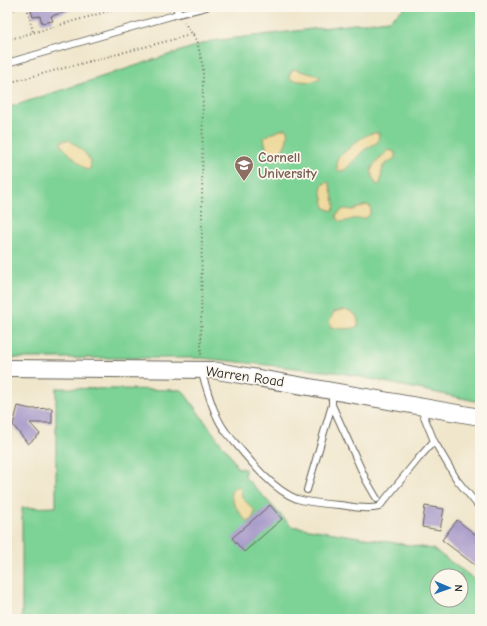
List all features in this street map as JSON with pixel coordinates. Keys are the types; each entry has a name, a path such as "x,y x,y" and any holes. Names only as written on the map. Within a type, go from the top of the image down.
{"street":[{"name":"Warren Road","path":"7,368 212,370 332,397 420,406 480,417"}],"lane":[{"path":"176,7 178,14"},
{"path":"7,62 205,7"},
{"path":"201,370 214,410 223,428 281,491 296,498 333,505 369,508 380,507 418,458 434,441"},
{"path":"307,490 332,397"},
{"path":"332,397 366,480 377,499"},
{"path":"420,406 434,441 456,480 480,508"}],"path":[{"path":"7,14 18,7"},
{"path":"27,7 33,32"},
{"path":"7,40 122,7"},
{"path":"178,14 194,34 203,67 201,370"},
{"path":"7,83 194,34"}],"green space":[{"path":"406,7 480,7 480,402 342,373 201,358 7,358 7,108 211,41 389,20"},
{"path":"56,388 182,390 227,450 238,468 245,469 245,477 291,526 433,549 459,568 429,568 429,608 469,608 469,575 480,583 480,619 22,619 22,508 56,507"}],"sand":[{"path":"293,69 319,76 320,78 311,82 291,80 289,75"},
{"path":"286,128 288,136 284,148 276,158 270,157 267,152 264,138"},
{"path":"373,133 379,133 378,142 364,150 345,170 339,171 337,169 337,158 358,140"},
{"path":"69,140 81,149 90,160 90,169 86,170 63,147 61,144 62,141"},
{"path":"388,150 395,152 395,158 383,166 380,184 377,185 373,178 372,169 376,162"},
{"path":"329,182 335,205 333,211 325,208 321,189 323,184"},
{"path":"366,205 370,206 371,210 370,214 366,218 353,219 343,222 337,218 336,215 344,209 353,210"},
{"path":"341,310 354,314 357,318 358,326 345,329 331,327 329,322 334,312"},
{"path":"236,486 240,487 242,498 255,511 253,518 250,521 246,521 232,499 231,492"}],"building":[{"path":"30,7 72,7 72,10 51,16 53,21 42,23 40,16 33,17"},
{"path":"18,406 31,409 52,408 52,423 30,423 40,434 28,444 13,425"},
{"path":"270,505 282,519 244,552 232,538"},
{"path":"425,506 444,509 440,530 422,527"},
{"path":"457,520 480,538 480,569 442,540"}],"place":[{"name":"Cornell University","path":"244,182"}]}
